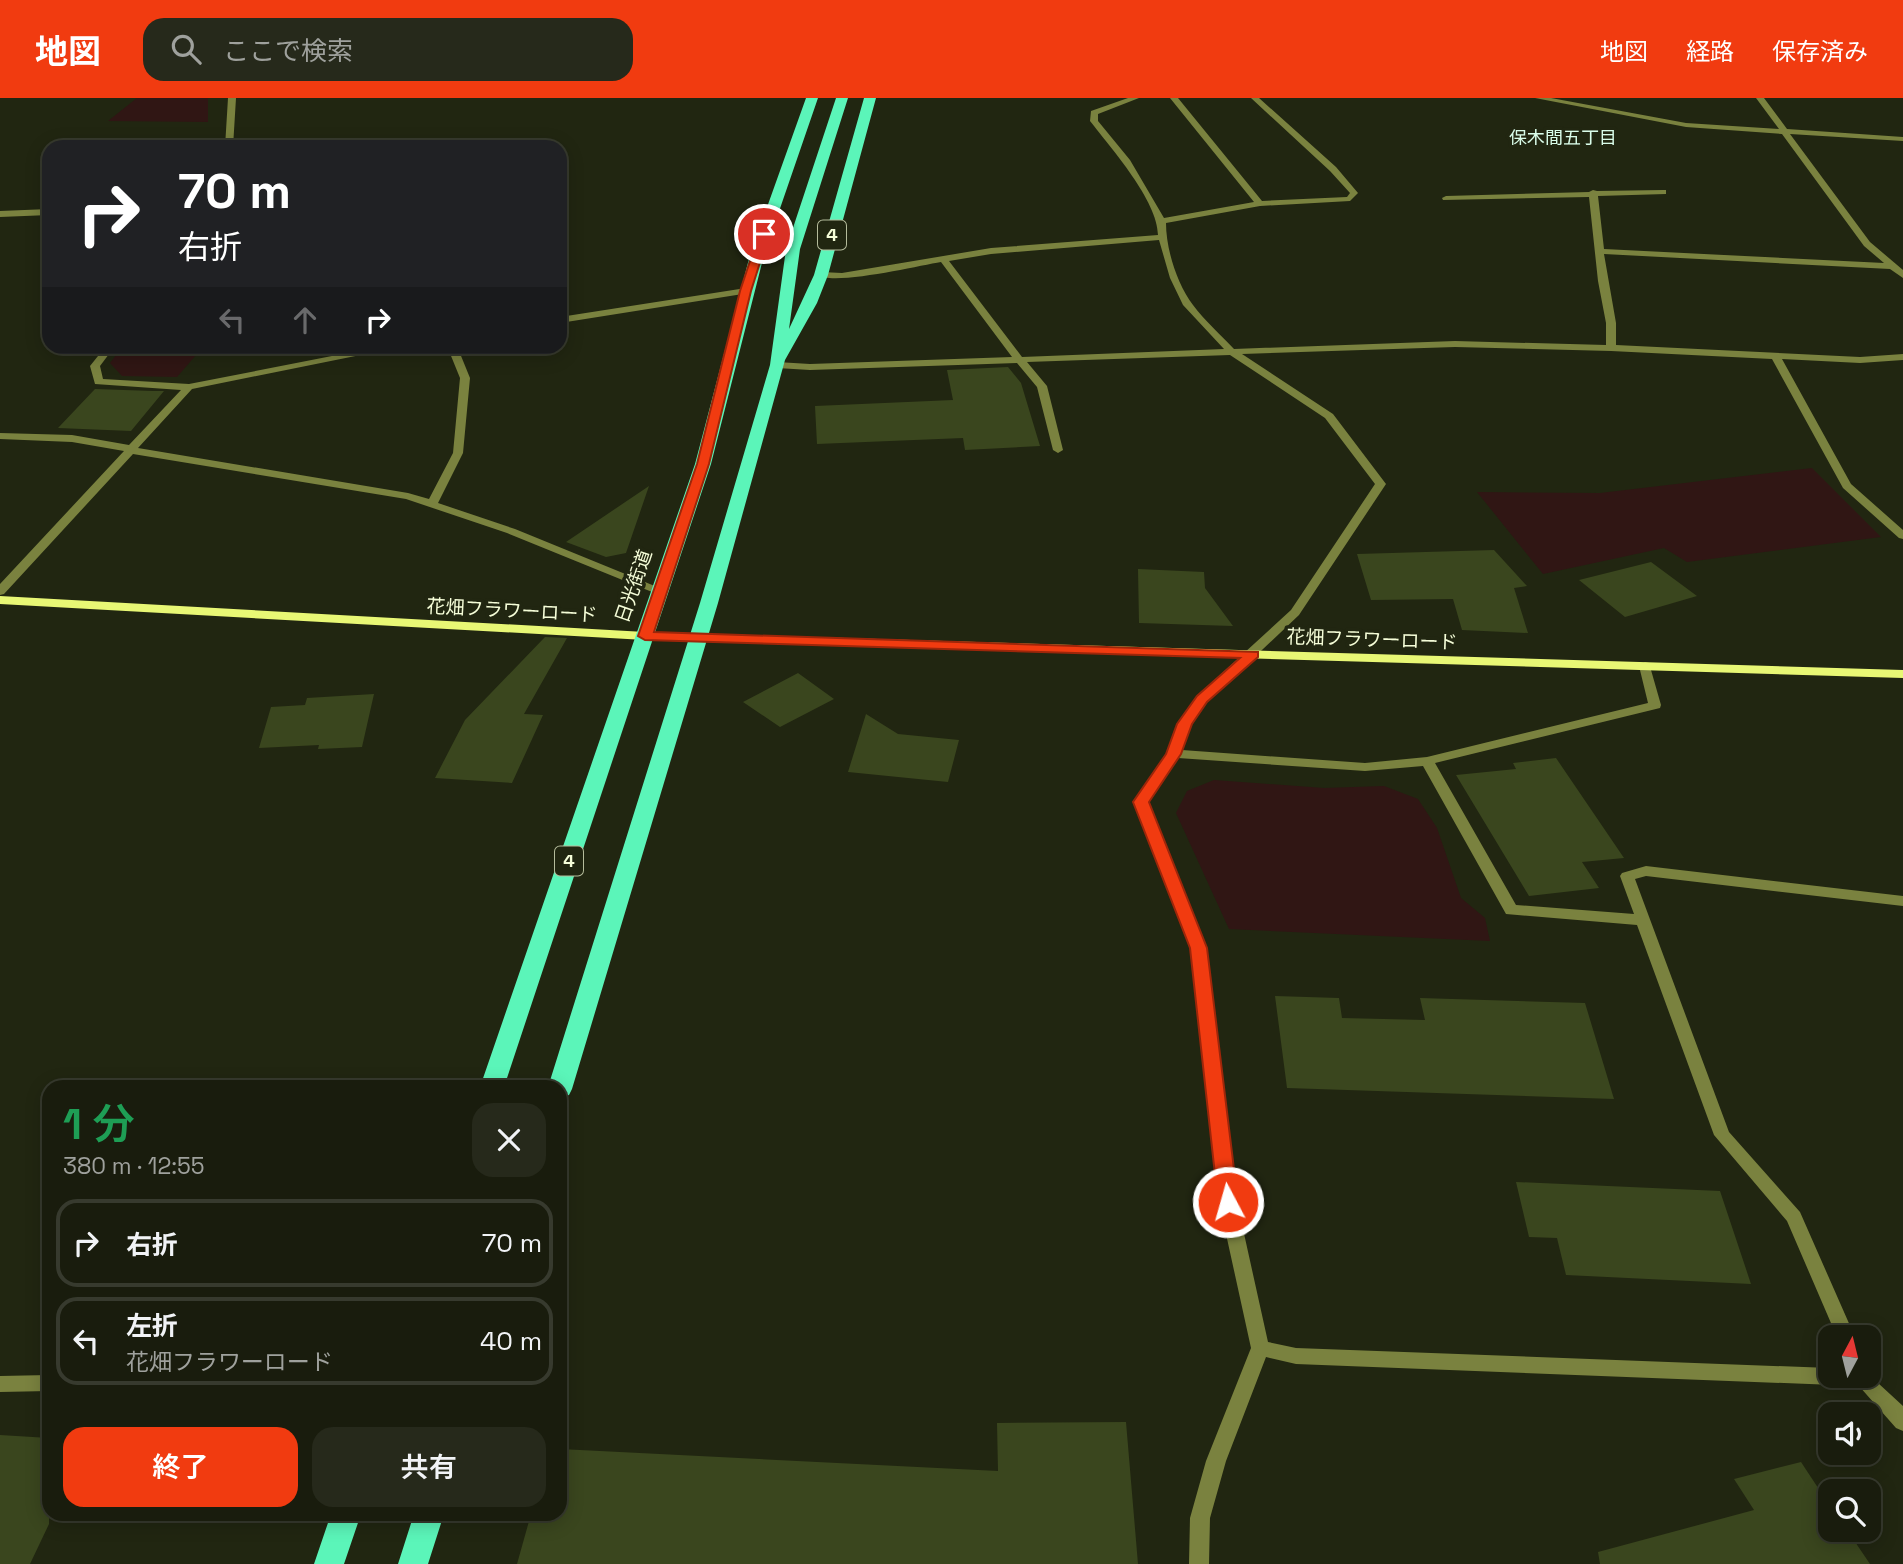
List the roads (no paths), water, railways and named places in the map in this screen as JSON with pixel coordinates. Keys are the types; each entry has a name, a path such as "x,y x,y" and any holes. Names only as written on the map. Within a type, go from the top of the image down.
{"highway":[{"name":"日光街道","path":"494,1080 703,464 746,291 812,98"},
{"name":"4","path":"563,1080 699,638 777,365 793,249 842,98"},
{"name":"4","path":"777,365 810,303 821,275 870,98"},
{"path":"329,1564 344,1521"},
{"path":"413,1564 427,1521"}],"street":[{"path":"229,140 232,98"},
{"path":"1135,98 1094,113 1094,121 1126,160 1162,221 1162,237 1174,278 1188,305 1232,352 1329,416 1381,484 1295,612 1202,699 1185,724 1174,754 1141,802 1199,948 1228,1202 1260,1348 1216,1461 1200,1518 1199,1564"},
{"path":"1174,98 1260,204"},
{"path":"1162,221 1260,204 1350,199 1354,193 1317,153 1255,98"},
{"path":"1539,98 1686,125 1903,139"},
{"path":"1760,98 1867,244 1903,275"},
{"path":"1593,192 1599,251 1612,323 1611,348"},
{"path":"1446,198 1663,192"},
{"path":"0,214 42,212"},
{"path":"821,275 842,276 1042,245 1162,237"},
{"path":"1599,251 1893,266"},
{"path":"944,260 1018,359 1042,386 1058,450"},
{"path":"567,319 746,291"},
{"path":"777,365 1455,344 1611,348 1860,360 1903,357"},
{"path":"105,354 95,366 99,382 189,387 360,354"},
{"path":"432,504 458,453 466,378 456,354"},
{"path":"1775,356 1847,486 1903,536"},
{"path":"0,591 189,387"},
{"path":"0,436 48,436 408,496 515,533 661,591"},
{"name":"花畑フラワーロード","path":"0,600 645,636 1903,674"},
{"path":"1174,754 1365,767 1427,761 1656,705 1645,666"},
{"path":"1427,761 1511,910 1641,920"},
{"path":"1841,1325 1794,1217 1722,1135 1627,876 1646,871 1903,901"},
{"path":"1260,1348 1296,1356 1818,1375"},
{"path":"0,1384 42,1382"},
{"path":"1869,1388 1896,1409 1903,1422"}],"district":[{"name":"保木間五丁目","path":"1563,138"}]}
